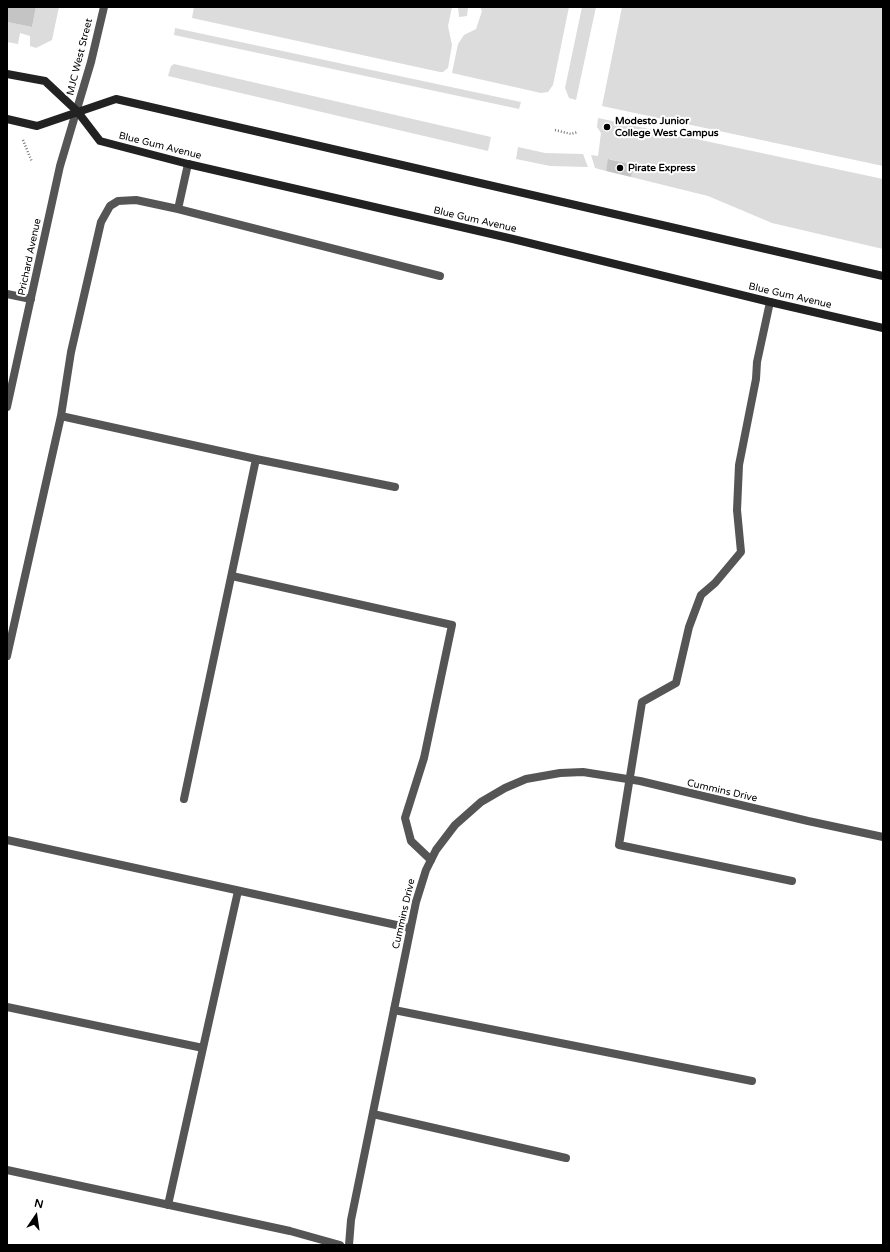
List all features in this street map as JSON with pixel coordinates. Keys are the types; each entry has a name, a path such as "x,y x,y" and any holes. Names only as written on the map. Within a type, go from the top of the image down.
{"main road":[{"name":"Blue Gum Avenue","path":"7,74 45,81 77,111 100,141 188,164 513,239 883,328"},
{"path":"7,120 38,126 116,98 883,276"}],"street":[{"name":"MJC West Street","path":"77,111 91,62 104,7"},
{"name":"Prichard Avenue","path":"7,407 60,166 77,111"},
{"path":"178,209 188,164"},
{"path":"7,656 61,416 75,337 102,222 110,206 118,202 136,200 178,209 440,276"},
{"path":"7,294 31,299"},
{"path":"770,302 757,362 756,379 739,465 737,510 741,552 715,583 701,595 689,627 676,683 642,702 619,845 792,881"},
{"path":"61,416 256,459 395,486"},
{"path":"184,799 256,459"},
{"path":"232,576 452,625 424,758 405,818 411,842 431,860"},
{"name":"Cummins Drive","path":"349,1245 351,1220 416,902 426,870 431,860 455,825 481,802 505,788 526,779 560,773 583,772 629,780 808,821 883,836"},
{"path":"7,840 410,928"},
{"path":"168,1205 238,891"},
{"path":"7,1007 203,1048"},
{"path":"394,1010 752,1081"},
{"path":"373,1114 566,1158"},
{"path":"7,1170 290,1231 340,1245"}],"path":[{"path":"555,130 571,134 578,132"},
{"path":"23,140 32,162"}],"shaded area":[{"path":"36,7 59,7 52,40 36,48 30,46 30,36 20,33 18,44 7,42 7,22 32,27"},
{"path":"194,7 452,7 448,26 452,45 448,68 443,72 440,72 192,18"},
{"path":"458,7 468,7 467,16 459,17"},
{"path":"480,7 569,7 553,85 548,92 541,93 452,73 458,44 464,35 476,29 482,11"},
{"path":"582,7 596,7 576,100 569,98 565,88"},
{"path":"622,7 883,7 883,166 602,106"},
{"path":"175,28 521,102 519,109 174,35"},
{"path":"174,64 491,137 488,151 168,76 171,66"},
{"path":"598,118 883,179 883,249 772,223 708,196 631,177 633,165 609,159 606,171 595,168 591,155 598,156 601,133 597,127"},
{"path":"518,147 545,153 583,154 588,167 550,166 516,159"}],"building":[{"path":"7,7 36,7 32,27 7,22"},
{"name":"Pirate Express","path":"608,159 634,165 631,177 606,171"}],"place":[{"name":"Modesto Junior College West Campus","path":"607,127"},
{"name":"Pirate Express","path":"620,168"}]}
